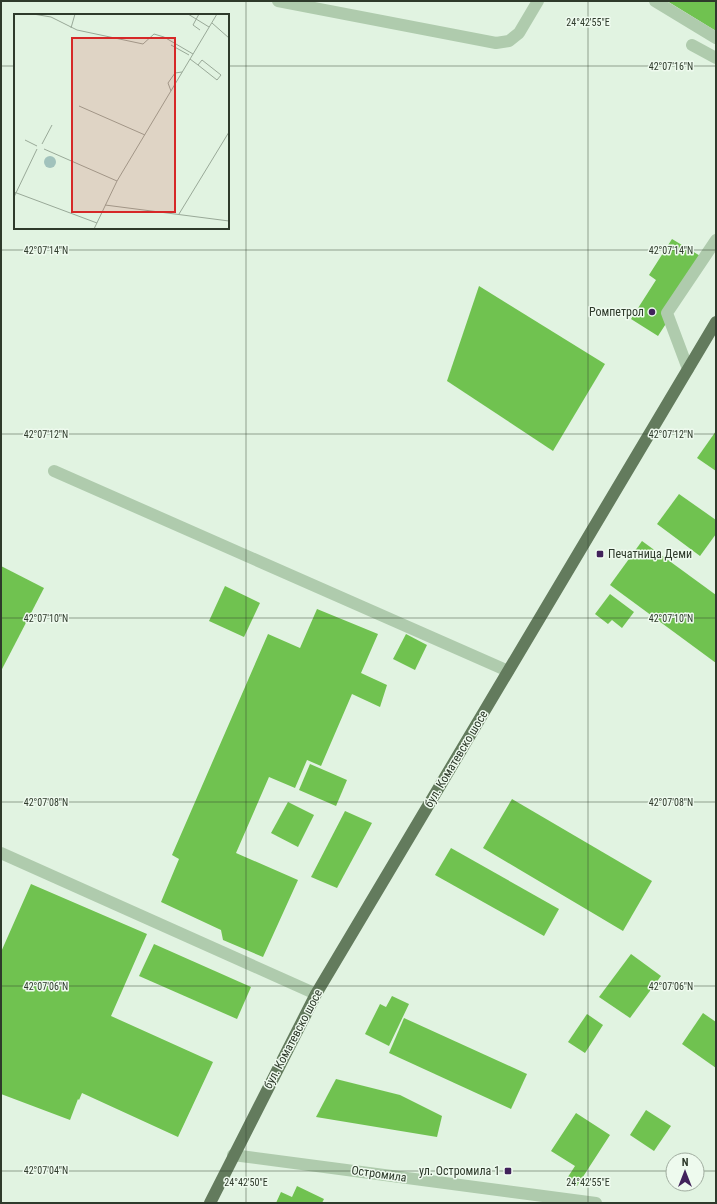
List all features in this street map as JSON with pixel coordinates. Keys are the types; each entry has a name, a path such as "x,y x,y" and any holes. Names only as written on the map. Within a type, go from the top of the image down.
{"main road":[{"name":"бул. Коматевско шосе","path":"210,1203 233,1154 316,994 716,322"}],"street":[{"path":"278,1 496,43 509,41 519,33 538,1"},
{"path":"655,1 716,38"},
{"path":"692,44 716,58"},
{"path":"688,369 667,314 716,240"},
{"path":"54,471 508,671"},
{"path":"1,853 316,994"},
{"name":"Остромила","path":"233,1154 596,1203"}],"building":[{"path":"667,1 716,1 716,31"},
{"path":"672,239 707,260 658,336 631,319 656,280 649,275"},
{"path":"479,286 605,364 553,451 447,381"},
{"path":"716,431 716,471 697,458"},
{"path":"679,494 716,520 716,534 700,556 657,524"},
{"path":"642,541 716,595 716,663 610,585"},
{"path":"1,566 44,588 1,671"},
{"path":"225,586 260,603 244,637 209,621"},
{"path":"610,594 634,612 622,628 612,620 608,624 595,614"},
{"path":"317,609 378,634 361,673 387,685 380,707 352,694 321,766 307,760 295,788 269,777 236,853 298,880 263,957 223,940 221,930 161,902 179,859 172,855 268,634 300,648"},
{"path":"406,634 427,645 415,670 393,659"},
{"path":"310,764 347,780 336,806 299,790"},
{"path":"512,799 652,881 623,931 483,848"},
{"path":"288,802 314,815 298,847 271,833"},
{"path":"345,811 372,823 337,888 311,877"},
{"path":"451,848 559,909 544,936 435,875"},
{"path":"31,884 147,934 111,1016 213,1062 178,1137 82,1093 79,1100 78,1099 70,1120 1,1094 1,952"},
{"path":"154,944 251,987 237,1019 139,976"},
{"path":"631,954 661,976 630,1018 599,997"},
{"path":"392,996 409,1004 389,1046 365,1034 380,1004 386,1007"},
{"path":"703,1013 716,1022 716,1068 682,1044"},
{"path":"587,1014 603,1025 585,1053 568,1042"},
{"path":"404,1018 527,1074 511,1109 389,1053"},
{"path":"336,1079 400,1095 442,1116 437,1137 316,1117"},
{"path":"646,1110 671,1126 654,1151 630,1135"},
{"path":"576,1113 610,1135 577,1186 566,1180 575,1166 551,1151"},
{"path":"297,1186 324,1199 322,1203 276,1203 281,1192 292,1197"}],"place":[{"name":"Ромпетрол","path":"652,312"},
{"name":"Печатница Деми","path":"600,554"},
{"name":"ул. Остромила 1","path":"508,1171"}]}
